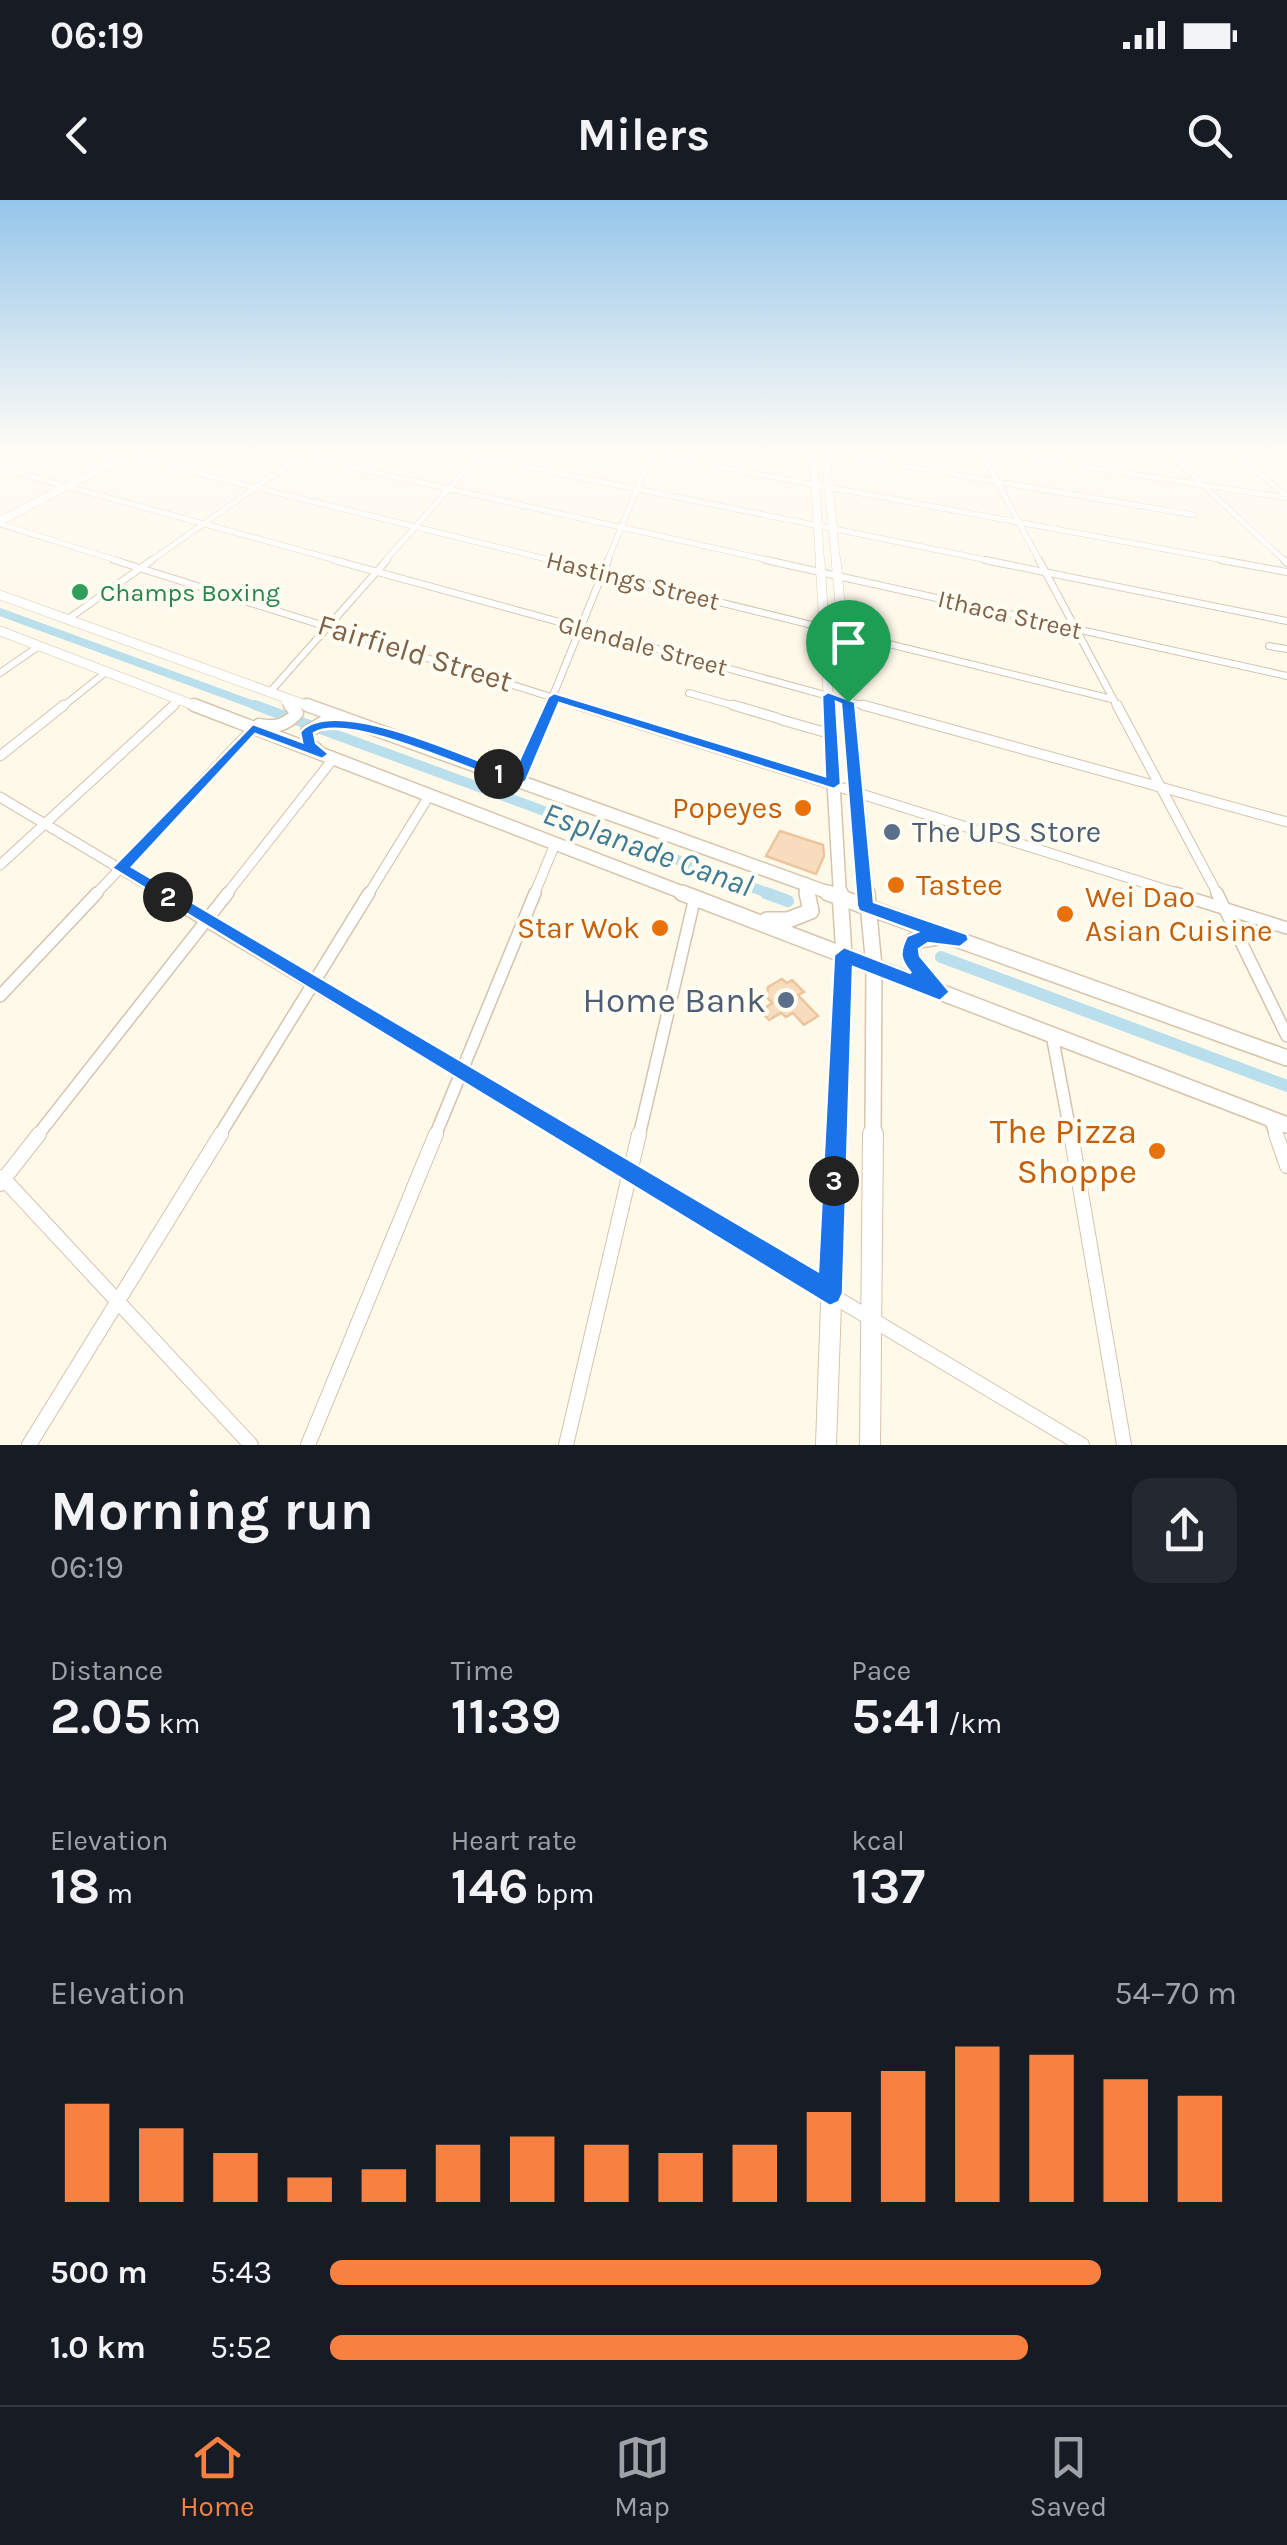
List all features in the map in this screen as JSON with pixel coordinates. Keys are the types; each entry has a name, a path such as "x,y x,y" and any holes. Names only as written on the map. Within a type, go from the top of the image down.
{"main road":[{"path":"0,520 25,506"},
{"path":"820,506 818,526 844,955 826,1445"},
{"path":"827,506 874,967 870,1445"},
{"path":"0,595 1287,1058"},
{"path":"0,630 1279,1122"},
{"path":"199,707 264,726 292,719 294,708 274,694"},
{"path":"327,757 306,737 318,724 372,729"},
{"path":"834,809 848,812 860,831"},
{"path":"759,920 788,920 811,911 806,884"},
{"path":"940,992 910,959 913,941 926,936 960,940"}],"street":[{"name":"Glendale Street","path":"138,506 1287,822"},
{"path":"68,620 232,506"},
{"name":"Hastings Street","path":"331,506 1112,698"},
{"path":"274,694 434,506"},
{"name":"Ithaca Street","path":"527,506 1287,676"},
{"path":"518,781 630,506"},
{"path":"721,506 1287,621"},
{"path":"927,506 1287,572"},
{"path":"1011,506 1224,908 1287,1036"},
{"path":"1141,506 1194,515"},
{"path":"1226,506 1287,564"},
{"name":"Fairfield Street","path":"0,520 144,569 1287,928"},
{"path":"0,673 39,646"},
{"path":"1269,646 1287,650"},
{"path":"0,756 106,672"},
{"path":"689,693 831,734"},
{"path":"0,865 180,700"},
{"path":"0,996 253,728"},
{"path":"251,1445 1,1179 206,921 327,757"},
{"path":"29,1445 429,796"},
{"path":"0,797 1082,1445"},
{"path":"308,1445 555,844"},
{"path":"566,1445 694,898"},
{"path":"1052,1035 1096,1267 1124,1445"},
{"path":"1279,1122 1287,1166"}],"building":[{"path":"780,831 823,845 824,856 816,874 766,856"},
{"name":"Home Bank","path":"782,979 787,983 792,980 804,992 798,995 818,1016 804,1025 793,1013 786,1017 781,1013 769,1020 761,1011 772,1003 767,997 768,987"}],"waterway":[{"name":"Esplanade Canal","path":"0,612 262,708"},
{"name":"Esplanade Canal","path":"255,705 773,895"},
{"name":"Esplanade Canal","path":"766,893 788,901"},
{"name":"Esplanade Canal","path":"941,957 1287,1086"}],"place":[{"name":"Champs Boxing","path":"80,592"},
{"name":"Popeyes","path":"803,808"},
{"name":"The UPS Store","path":"892,832"},
{"name":"Tastee","path":"896,885"},
{"name":"Wei Dao Asian Cuisine","path":"1065,914"},
{"name":"Star Wok","path":"660,928"},
{"name":"Home Bank","path":"786,1000"},
{"name":"The Pizza Shoppe","path":"1157,1151"}],"route":[{"path":"828,696 848,702 866,906 960,940 926,936 913,941 910,959 940,992 844,955 830,1293 121,868 253,728 322,754 310,744 307,732 324,722 338,721 372,729 518,781 554,697 834,784 828,696"}]}
